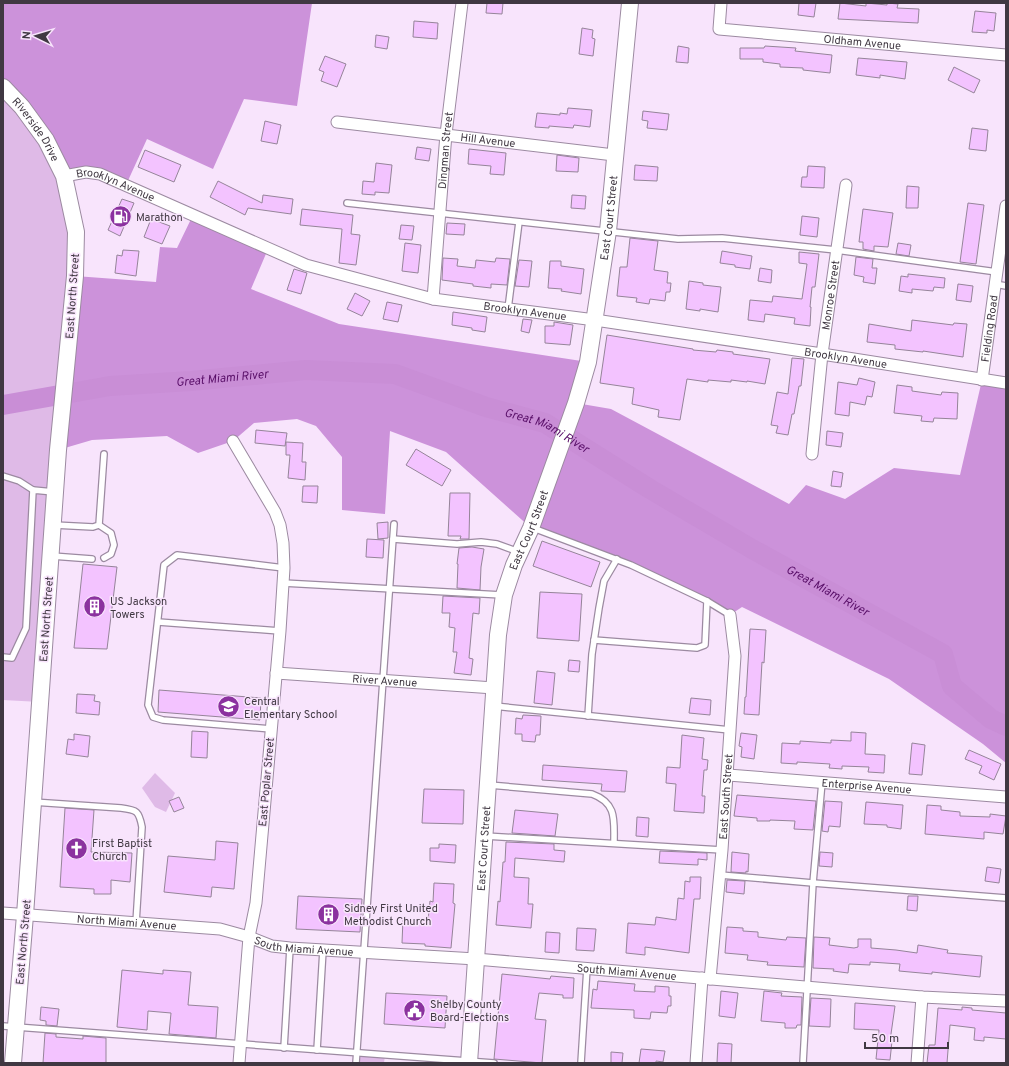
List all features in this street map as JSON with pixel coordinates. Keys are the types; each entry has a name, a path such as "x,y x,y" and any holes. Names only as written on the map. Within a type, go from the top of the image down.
{"main road":[{"name":"East Court Street","path":"469,1062 494,688 498,635 504,595 514,565 531,528 576,403 588,362 608,231 614,155 630,3"},
{"name":"Riverside Drive","path":"3,87 22,107 46,140 64,176"},
{"name":"East North Street","path":"13,1063 9,1026 25,915 54,492 75,276 76,232 64,176"}],"street":[{"name":"Dingman Street","path":"433,299 446,134 462,3"},
{"name":"Oldham Avenue","path":"721,3 719,29 1006,55"},
{"name":"Hill Avenue","path":"337,122 614,155"},
{"name":"Brooklyn Avenue","path":"64,176 86,172 100,174 306,265 433,299 595,320 1006,383"},
{"name":"Monroe Street","path":"812,454 822,354 846,185"},
{"name":"Fielding Road","path":"982,380 1001,285 997,272 1006,206"},
{"name":"East Poplar Street","path":"233,441 275,512 280,525 283,543 284,568 280,631 256,903 249,937 239,1063"},
{"name":"East South Street","path":"696,1063 720,875 728,775 735,656 730,615"},
{"name":"River Avenue","path":"276,673 494,688"},
{"name":"Enterprise Avenue","path":"728,775 822,781 1006,797"},
{"name":"North Miami Avenue","path":"3,914 220,929 249,937"},
{"name":"South Miami Avenue","path":"249,937 272,946 290,948 476,959 706,979 1006,1001"},
{"path":"917,1063 922,996"}],"lane":[{"path":"347,203 678,239 722,238 836,250 997,272"},
{"path":"508,308 519,222"},
{"path":"99,525 104,454"},
{"path":"3,476 19,481 34,490 54,492"},
{"path":"3,657 12,658 26,628 34,490"},
{"path":"356,1063 394,524"},
{"path":"52,525 92,527 99,525 111,533 114,545 111,554 104,558"},
{"path":"531,528 631,564 707,601 730,615"},
{"path":"393,540 457,544 481,542 498,544 520,552"},
{"path":"271,729 163,720 153,717 148,705 164,565 177,555 284,568"},
{"path":"50,556 92,559"},
{"path":"588,716 592,654 604,581 617,560"},
{"path":"283,583 504,595"},
{"path":"594,640 696,648 705,645 707,601"},
{"path":"158,622 280,631"},
{"path":"493,706 730,730"},
{"path":"803,1063 813,883 822,781"},
{"path":"488,784 592,794 602,798 611,808 614,823 614,843"},
{"path":"33,802 135,810 140,816 142,827 136,923"},
{"path":"485,836 722,850"},
{"path":"720,875 1006,898"},
{"path":"284,1048 290,948"},
{"path":"317,1050 323,950"},
{"path":"581,1063 587,968"},
{"path":"9,1026 494,1063"}],"shaded area":[{"path":"3,3 312,3 297,106 244,99 213,169 147,139 126,185 100,174 64,176 3,87"},
{"path":"3,87 46,140 76,232 40,702 3,700"},
{"path":"193,215 268,249 251,289 339,324 588,362 576,403 611,409 789,504 806,485 845,499 894,468 960,475 982,380 1006,383 1006,763 983,744 889,679 742,607 730,615 631,565 531,528 446,452 390,431 385,514 342,510 342,457 316,426 297,419 254,423 233,441 198,453 167,436 92,440 58,450 75,276 156,282 160,247 177,248"},
{"path":"155,773 175,793 166,812 155,807 142,788"},
{"path":"357,1053 385,1055 384,1063 356,1063"}],"building":[{"path":"487,3 503,3 502,14 486,13"},
{"path":"799,3 816,3 814,17 798,15"},
{"path":"840,3 866,6 866,3 887,5 887,3 898,4 897,8 919,9 918,23 838,19"},
{"path":"975,11 996,13 994,31 987,30 987,33 972,32"},
{"path":"414,21 438,23 437,39 413,37"},
{"path":"582,28 593,30 592,38 595,39 593,56 579,54"},
{"path":"376,35 389,37 387,49 375,47"},
{"path":"678,46 689,48 688,63 676,62"},
{"path":"765,46 796,48 795,51 832,55 830,73 803,70 803,68 780,67 780,64 763,62 763,59 740,59 740,48 764,48"},
{"path":"325,56 346,64 337,87 321,81 324,72 319,70"},
{"path":"858,58 907,62 905,79 880,75 880,78 856,75"},
{"path":"954,67 980,80 974,93 948,80"},
{"path":"568,108 592,110 590,127 574,125 573,128 549,126 549,128 535,127 537,113 560,115 560,113 567,114"},
{"path":"643,111 669,114 667,130 647,128 648,121 642,120"},
{"path":"265,121 281,125 277,144 261,141"},
{"path":"972,128 988,130 986,151 969,149"},
{"path":"417,147 431,149 429,161 415,159"},
{"path":"469,149 506,153 504,175 490,174 491,166 468,164"},
{"path":"145,150 181,165 174,182 138,167"},
{"path":"557,155 579,158 578,172 556,171"},
{"path":"376,163 392,165 389,193 375,192 375,195 362,194 363,181 374,182"},
{"path":"635,165 658,167 657,181 634,180"},
{"path":"808,166 825,167 824,188 801,187 802,177 807,177"},
{"path":"218,181 262,203 263,195 293,199 291,214 248,208 245,215 210,197"},
{"path":"907,186 919,187 918,208 906,208"},
{"path":"572,195 586,196 585,209 571,208"},
{"name":"Marathon","path":"122,199 134,203 120,236 108,230"},
{"path":"968,203 984,205 976,264 960,262"},
{"path":"302,209 353,215 351,234 360,235 356,265 339,263 342,229 300,225"},
{"path":"863,209 893,213 888,247 874,246 874,251 863,249 863,242 859,242"},
{"path":"802,216 819,218 817,237 800,235"},
{"path":"151,219 170,226 162,244 144,237"},
{"path":"447,223 465,224 464,235 446,234"},
{"path":"401,225 414,226 412,240 399,239"},
{"path":"630,238 658,241 654,270 668,272 667,283 671,283 670,292 666,292 665,301 650,299 649,304 636,302 637,298 617,296 620,267 627,267"},
{"path":"405,243 421,245 418,273 402,271"},
{"path":"898,243 911,245 909,256 896,254"},
{"path":"123,250 139,251 136,276 115,273 117,255 122,256"},
{"path":"722,251 752,256 750,269 720,263"},
{"path":"799,252 819,254 815,287 812,287 810,326 794,324 795,318 765,314 764,322 748,320 750,300 772,302 773,296 802,299 807,264 799,263"},
{"path":"856,257 873,259 872,268 877,268 875,284 863,282 864,277 854,275"},
{"path":"443,258 458,259 457,266 475,268 476,260 495,262 496,258 510,259 507,285 491,284 491,288 442,280"},
{"path":"519,260 532,261 529,287 515,286"},
{"path":"550,261 561,261 561,266 584,269 581,294 561,291 562,289 548,288"},
{"path":"760,268 772,270 771,283 758,281"},
{"path":"294,269 307,273 301,294 287,290"},
{"path":"908,274 945,278 944,288 934,287 933,291 912,289 912,293 899,291 901,276 908,277"},
{"path":"689,281 703,283 703,285 721,287 718,312 700,309 700,311 686,309"},
{"path":"958,284 973,286 971,302 956,300"},
{"path":"355,293 370,301 362,316 347,309"},
{"path":"387,302 402,305 398,322 383,319"},
{"path":"453,312 487,317 485,332 472,330 472,328 452,325"},
{"path":"523,319 532,320 529,333 521,331"},
{"path":"912,320 953,325 954,323 967,324 963,357 923,351 895,349 895,345 867,342 869,324 911,331"},
{"path":"554,322 573,325 570,345 545,343 545,326 554,326"},
{"path":"607,335 693,350 716,352 717,350 733,352 733,354 770,359 765,384 747,381 731,380 731,382 708,380 708,382 687,379 680,420 658,417 659,410 632,404 634,388 600,383"},
{"path":"792,358 804,359 801,386 799,386 794,414 792,414 788,435 776,433 778,426 771,425 777,392 788,394"},
{"path":"859,378 875,382 872,397 867,396 865,405 850,402 849,416 835,414 838,382 857,385"},
{"path":"897,385 912,387 912,391 941,395 942,392 958,393 957,419 934,418 933,422 921,421 922,416 894,413"},
{"path":"256,430 287,433 285,446 255,443"},
{"path":"827,431 843,433 841,447 826,445"},
{"path":"286,442 303,443 302,462 306,462 305,480 288,478 290,455 286,455"},
{"path":"416,449 451,470 442,486 406,465"},
{"path":"833,471 843,473 841,487 831,486"},
{"path":"303,486 318,486 317,503 302,502"},
{"path":"450,493 470,493 469,539 460,539 461,536 448,536"},
{"path":"388,522 388,538 378,539 377,523"},
{"path":"367,539 384,540 383,558 366,557"},
{"path":"542,541 600,562 591,587 533,566"},
{"path":"472,547 484,549 481,567 480,590 457,588 459,548"},
{"name":"US Jackson Towers","path":"83,564 117,567 107,649 74,648"},
{"path":"540,592 582,594 579,641 537,638"},
{"path":"443,596 480,598 479,614 473,613 469,658 473,659 471,675 454,673 457,652 453,652 455,628 449,627 450,613 442,613"},
{"path":"750,629 766,630 764,663 762,662 759,715 744,714"},
{"path":"569,660 580,661 579,672 568,671"},
{"path":"537,671 555,673 552,705 534,703"},
{"path":"159,690 261,698 260,720 158,712"},
{"path":"77,694 95,695 94,701 100,702 99,715 76,713"},
{"path":"691,698 711,700 710,715 689,713"},
{"path":"523,715 541,716 540,735 536,735 535,742 522,741 522,734 515,734 516,718 522,719"},
{"path":"192,731 208,732 207,758 191,757"},
{"path":"851,732 866,733 865,754 885,755 884,773 868,772 869,767 842,766 842,769 829,768 830,764 797,762 797,764 781,763 782,743 800,744 800,741 831,743 831,740 851,741"},
{"path":"741,733 757,735 754,759 741,757 742,747 739,746"},
{"path":"74,734 90,736 88,757 66,754 68,739 74,740"},
{"path":"682,735 704,738 702,759 708,760 707,770 704,770 702,796 705,796 704,813 674,811 676,784 666,783 667,767 680,768"},
{"path":"912,743 925,745 922,775 909,774"},
{"path":"969,750 1001,764 994,780 979,773 982,766 965,759"},
{"path":"543,765 627,771 625,792 601,791 602,784 542,780"},
{"path":"424,789 464,790 463,824 422,823"},
{"path":"737,795 816,801 813,830 794,829 795,821 757,821 757,818 734,816"},
{"path":"179,797 184,808 174,812 169,801"},
{"path":"825,801 842,802 840,827 829,826 828,832 822,831"},
{"path":"866,802 903,805 901,829 887,827 887,825 864,824"},
{"path":"927,805 941,806 941,810 960,812 960,816 990,817 990,814 1006,816 1003,834 984,832 984,839 925,834"},
{"name":"First Baptist Church","path":"65,808 94,810 91,852 132,853 130,882 111,880 111,894 94,894 94,889 60,887"},
{"path":"515,810 558,814 555,836 512,833"},
{"path":"637,817 649,818 648,837 636,836"},
{"path":"216,841 238,843 234,889 212,887 211,897 164,892 168,856 215,860"},
{"path":"506,842 554,844 554,850 565,851 564,862 515,858 514,877 529,878 528,904 533,904 531,928 496,925 498,901 500,902 503,862 505,862"},
{"path":"439,844 456,845 455,863 430,861 430,848 439,848"},
{"path":"660,851 707,853 707,860 698,859 698,865 659,863"},
{"path":"732,852 749,854 748,872 731,872"},
{"path":"820,852 833,853 832,867 819,866"},
{"path":"987,867 1001,869 999,883 985,881"},
{"path":"690,877 701,877 700,899 694,899 689,953 645,947 645,955 626,953 628,923 655,925 656,917 676,920 678,898 684,899 685,881 690,882"},
{"path":"727,880 745,881 744,894 726,892"},
{"path":"434,883 454,884 453,903 455,904 451,948 425,946 425,944 402,943 403,919 428,921 430,901 433,902"},
{"name":"Sidney First United Methodist Church","path":"298,896 362,899 360,932 296,929"},
{"path":"908,896 918,896 917,911 907,910"},
{"path":"727,927 743,928 743,931 758,932 758,937 786,940 787,937 806,938 804,967 767,965 768,962 747,960 748,955 725,953"},
{"path":"577,928 596,929 594,951 576,950"},
{"path":"546,932 560,933 559,953 545,952"},
{"path":"814,937 830,938 829,945 854,948 858,947 858,939 871,939 871,948 917,953 918,945 948,950 947,953 982,956 980,977 932,972 932,974 899,971 900,964 870,962 870,965 849,964 848,973 833,971 834,969 813,968"},
{"path":"122,970 163,974 163,970 191,972 188,1005 218,1007 216,1038 169,1034 171,1013 148,1011 147,1030 117,1027"},
{"path":"502,974 550,979 551,976 574,978 573,998 563,998 563,995 539,993 535,1019 546,1020 542,1063 494,1059"},
{"path":"598,981 635,984 634,991 655,992 655,986 669,987 671,1006 668,1006 667,1013 651,1012 650,1019 634,1018 634,1010 591,1008 593,989 597,990"},
{"path":"721,991 738,993 735,1018 719,1016"},
{"path":"764,991 782,993 781,996 802,997 801,1025 797,1025 796,1028 785,1028 785,1023 761,1021"},
{"name":"Shelby County Board-Elections","path":"386,993 447,996 445,1028 384,1024"},
{"path":"811,998 831,999 830,1027 809,1026"},
{"path":"855,1003 895,1006 890,1041 892,1041 890,1060 876,1059 879,1030 854,1029"},
{"path":"41,1007 59,1009 57,1026 46,1025 46,1021 40,1020"},
{"path":"962,1007 972,1008 972,1010 1006,1013 1006,1039 984,1037 984,1041 974,1040 975,1028 950,1025 947,1063 927,1063 929,1045 935,1045 938,1008 962,1010"},
{"path":"45,1033 56,1034 56,1037 83,1039 83,1036 106,1038 106,1063 43,1063"},
{"path":"718,1043 732,1044 731,1063 717,1063"},
{"path":"641,1049 665,1051 663,1062 656,1061 656,1063 639,1063"},
{"path":"611,1052 623,1053 622,1063 611,1063"}],"waterway":[{"name":"Great Miami River","path":"3,405 110,386 191,381 306,370 395,374 486,407 545,423 650,489 752,549 943,654 952,686 991,719 1006,726"}],"place":[{"name":"Marathon","path":"121,217"},
{"name":"US Jackson Towers","path":"95,607"},
{"name":"Central Elementary School","path":"228,707"},
{"name":"First Baptist Church","path":"77,849"},
{"name":"Sidney First United Methodist Church","path":"329,914"},
{"name":"Shelby County Board-Elections","path":"415,1010"}]}
